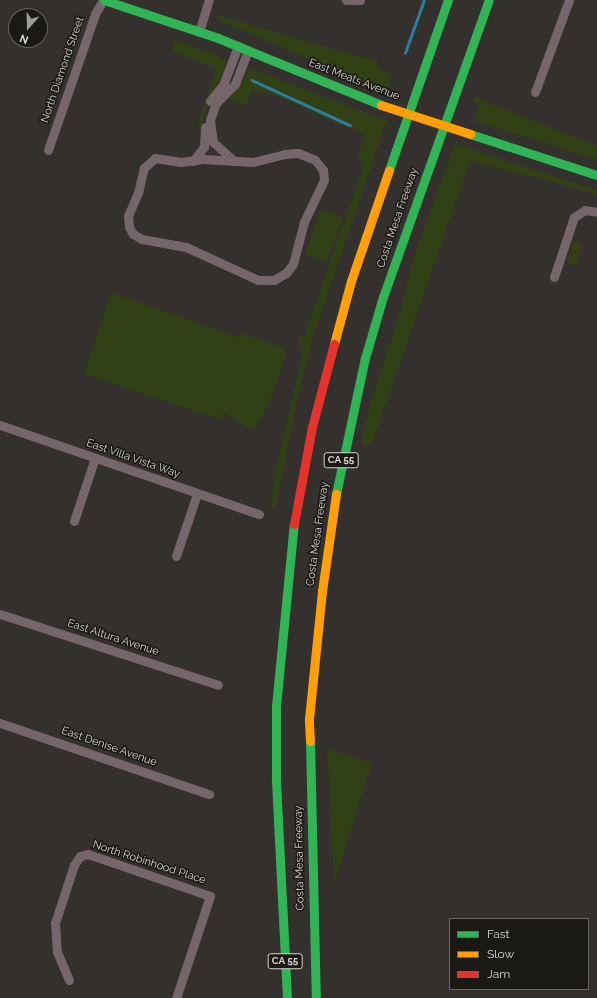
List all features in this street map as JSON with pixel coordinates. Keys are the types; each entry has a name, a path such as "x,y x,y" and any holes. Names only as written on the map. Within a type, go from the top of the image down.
{"main road":[{"name":"East Meats Avenue","path":"104,0 238,46 381,104 597,175"},
{"name":"Costa Mesa Freeway","path":"287,998 276,778 276,706 284,608 295,520 312,427 351,281 448,0"},
{"name":"Costa Mesa Freeway","path":"316,998 313,942 309,719 322,591 338,477 363,364 383,297 489,0"},
{"path":"313,942 320,998"}],"street":[{"name":"North Diamond Street","path":"48,150 95,14 104,0"},
{"path":"199,32 209,0"},
{"path":"346,0 360,0"},
{"path":"535,92 569,0"},
{"path":"193,161 206,142 207,109 223,85 238,46"},
{"path":"234,161 213,142 210,120 216,103 235,84 248,50"},
{"path":"298,153 315,160 324,173 321,190 304,222 293,264 286,273 274,280 258,280 199,252 142,239 133,234 128,216 146,164 160,158 182,162 234,161 258,162 284,154 298,153"},
{"path":"554,277 574,217 585,210 597,212"},
{"name":"East Villa Vista Way","path":"0,425 197,494 259,514"},
{"path":"74,521 95,458"},
{"path":"176,556 197,494"},
{"name":"East Altura Avenue","path":"0,614 218,685"},
{"name":"East Denise Avenue","path":"0,723 209,794"},
{"name":"North Robinhood Place","path":"69,980 57,952 55,923 74,865 80,856 88,854 210,896 176,998"}],"green space":[{"path":"217,15 379,62 377,69 392,74 386,92 220,21"},
{"path":"175,40 217,55 226,62 222,78 207,102 201,128 198,123 216,69 171,50"},
{"path":"253,69 387,121 312,340 294,415 276,508 270,506 277,465 302,356 298,335 304,337 365,162 357,158 365,135 265,91 264,94 252,90 246,105 225,98 233,95 245,75"},
{"path":"475,97 597,146 597,160 475,121 480,104 473,102"},
{"path":"455,144 597,190 597,194 470,161 372,444 364,446 361,442 371,401 399,316 414,256"},
{"path":"321,209 343,217 326,262 305,254"},
{"path":"573,241 582,243 577,265 568,263"},
{"path":"111,293 240,337 241,333 282,347 286,355 268,406 255,427 250,429 224,413 221,420 84,374"},
{"path":"327,748 372,763 334,884"}],"waterway":[{"path":"405,53 424,0"},
{"path":"252,80 350,125"}],"traffic: fast":[{"path":"104,0 218,38 381,105"},
{"path":"389,170 448,0"},
{"path":"336,494 365,358 383,297 489,0"},
{"path":"470,134 597,175"},
{"path":"287,998 276,778 276,706 294,524"},
{"path":"310,741 316,998"}],"traffic: slow":[{"path":"381,105 470,134"},
{"path":"334,344 351,281 389,170"},
{"path":"310,741 309,719 322,591 336,494"}],"traffic: jam":[{"path":"294,524 312,427 334,344"}]}
